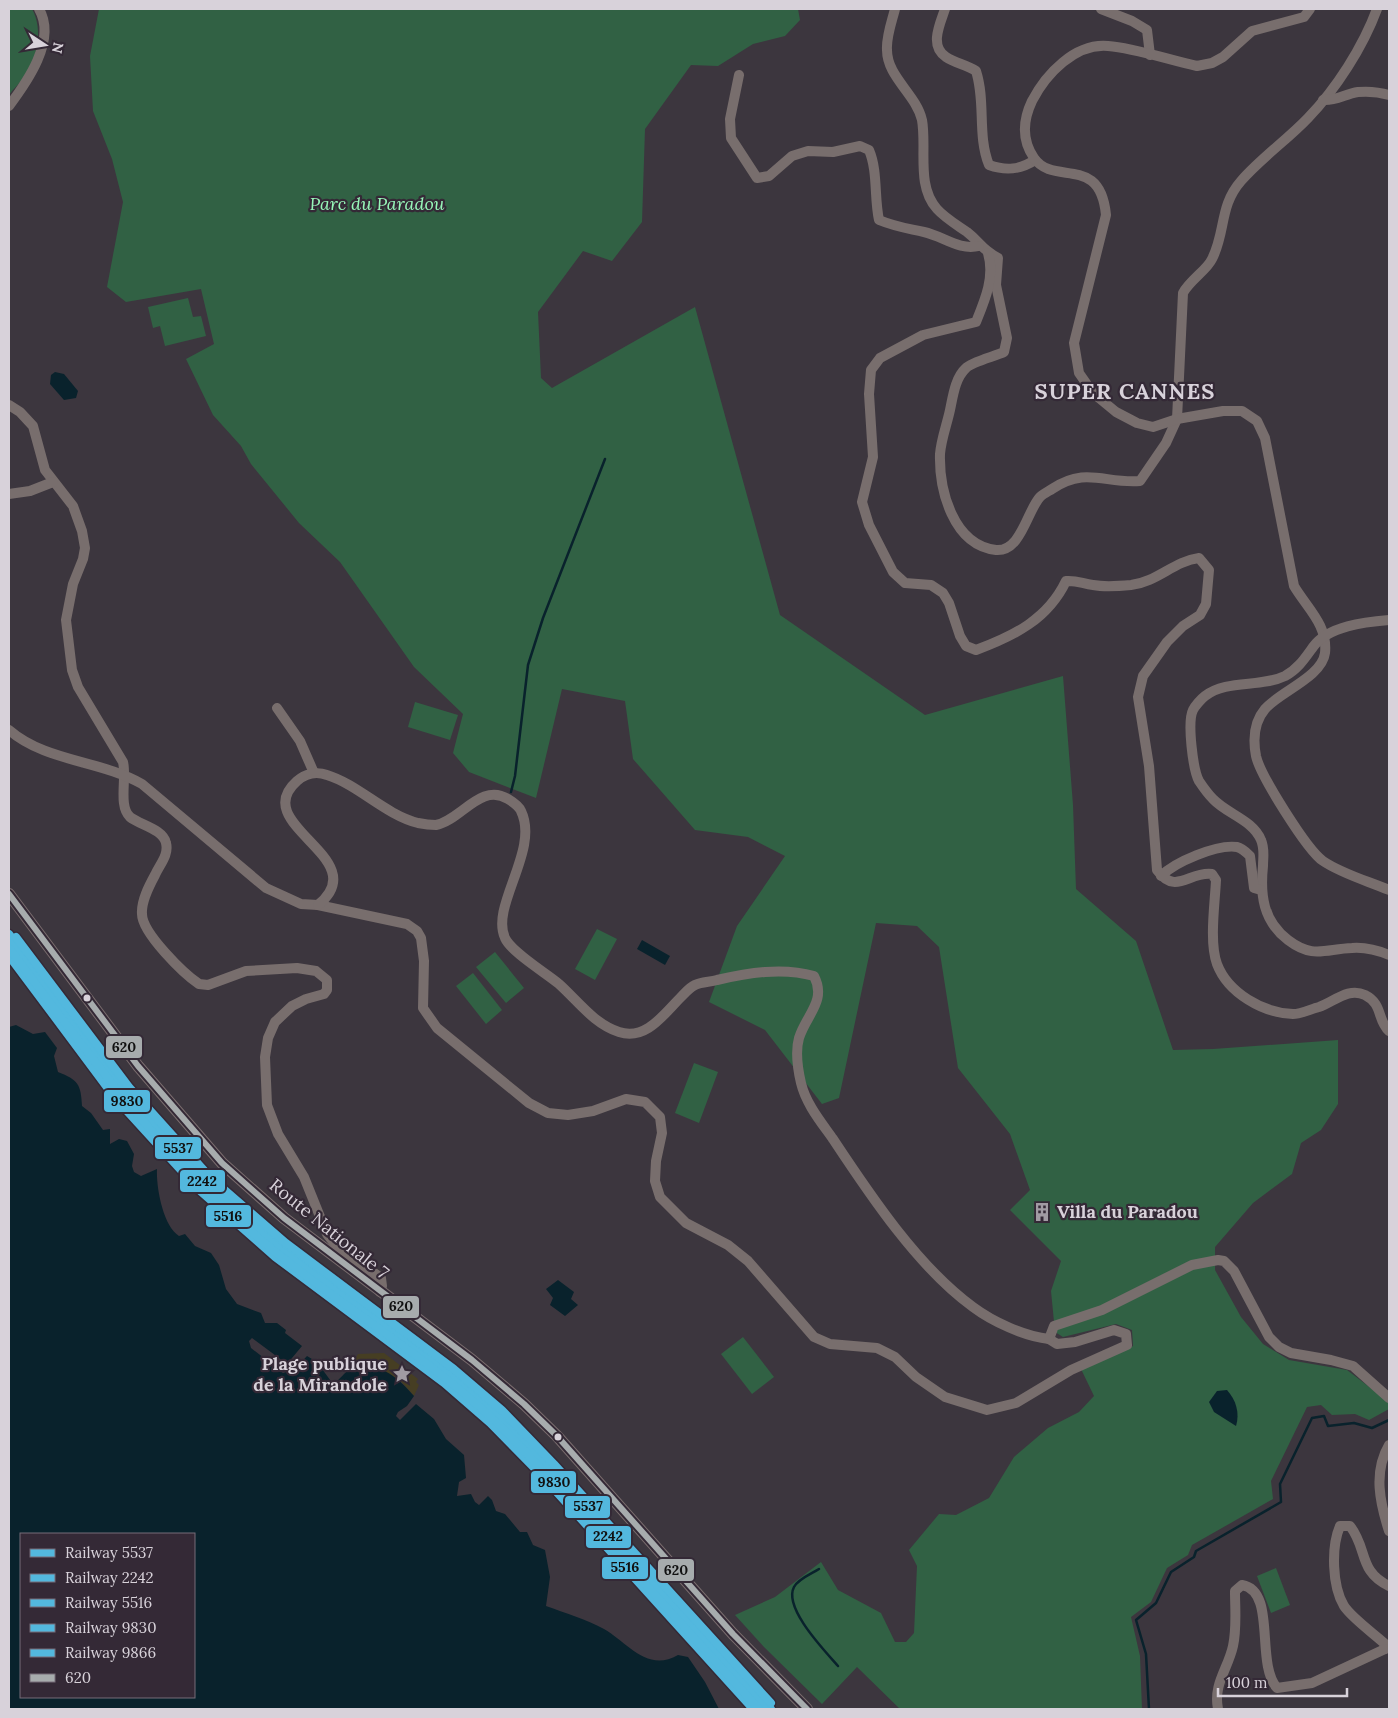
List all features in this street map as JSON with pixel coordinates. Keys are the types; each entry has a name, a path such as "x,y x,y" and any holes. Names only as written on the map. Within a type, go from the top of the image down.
{"main road":[{"name":"Route Nationale 7","path":"9,894 138,1066 222,1163 284,1218 472,1360 524,1404 556,1436 723,1623 807,1709"},
{"path":"9,907 56,972 112,1042 186,1132 219,1167 280,1222 484,1376 521,1408 553,1440 754,1664 799,1709"}],"street":[{"path":"9,106 29,79 40,56 44,36 39,9"},
{"path":"895,9 886,50 891,67 916,103 922,121 925,176 930,198 937,209 975,238 979,246 998,258 996,285 1007,338 1004,352 966,367 956,382 940,453 942,479 949,511 956,525 981,546 998,550 1014,544 1040,497 1065,480 1081,476 1128,482 1140,481 1166,444 1177,419 1183,293 1190,281 1212,260 1226,202 1241,181 1309,118 1357,50 1377,9"},
{"path":"945,9 936,36 938,47 946,57 976,70 981,86 983,150 989,165 1003,170 1025,167 1035,160"},
{"path":"1101,9 1132,21 1147,30 1150,55"},
{"path":"1310,9 1304,17 1252,31 1223,56 1212,63 1197,66 1108,46 1084,49 1062,64 1040,84 1025,114 1024,141 1035,160 1051,169 1082,176 1097,185 1104,199 1106,215 1074,343 1079,373 1093,394 1116,412 1137,423 1153,427 1177,419 1223,410 1242,411 1256,421 1265,438 1294,586 1320,622 1325,635 1325,655 1316,670 1265,709 1256,724 1254,741 1256,758 1287,813 1314,854 1334,867 1389,890"},
{"path":"739,75 730,119 731,138 757,178 769,176 792,156 808,152 833,152 860,146 870,150 874,160 876,206 879,220 896,228 937,236 961,246 979,246"},
{"path":"1323,100 1331,101 1357,92 1376,91 1389,95"},
{"path":"988,253 992,265 990,284 976,322 923,336 880,358 871,370 869,394 873,457 862,502 870,525 893,572 905,583 931,585 943,593 949,603 960,636 966,646 976,650 998,642 1044,616 1066,581 1075,580 1093,586 1131,585 1150,581 1188,559 1199,558 1209,570 1206,604 1200,615 1183,626 1167,642 1143,676 1138,697 1149,766 1156,870 1161,876 1172,882 1185,882 1204,873 1212,874 1216,880 1214,945 1217,964 1230,984 1248,1000 1271,1011 1295,1014 1321,1006 1348,992 1364,994 1378,1004 1382,1019 1389,1032"},
{"path":"9,405 20,412 33,426 45,470 73,506 82,531 85,548 67,605 66,636 72,670 78,686 123,762 126,775 123,799 129,816 158,832 166,840 167,850 145,894 142,915 148,932 193,980 208,985 246,971 297,968 316,970 327,980 327,990 324,994 306,998 292,1006 275,1022 268,1038 265,1057 267,1105 278,1134 304,1177 327,1234 336,1245 381,1278 382,1286 380,1292"},
{"path":"9,494 30,490 53,482"},
{"path":"1389,620 1336,630 1325,635 1297,668 1285,676 1254,684 1222,687 1205,696 1192,711 1190,733 1198,780 1213,799 1252,827 1261,839 1264,850 1261,890 1263,905 1271,922 1286,939 1304,951 1325,953 1352,948 1374,949 1389,955"},
{"path":"277,708 300,741 314,773"},
{"path":"9,730 32,746 126,775 142,784 266,888 301,904 318,904 408,924 417,930 421,938 424,960 423,1008 437,1028 529,1103 548,1113 568,1115 593,1111 626,1099 644,1102 660,1117 662,1133 656,1161 655,1181 660,1197 686,1223 728,1245 748,1261 814,1337 830,1344 877,1348 895,1357 916,1378 945,1397 987,1410 1016,1403 1071,1370 1127,1345 1126,1334 1114,1330 1075,1342 1057,1344 1049,1339 1038,1337 985,1316 956,1293 922,1259 869,1194 812,1109 801,1085 797,1060 799,1039 819,998 820,986 814,976 798,971 740,974 693,986 650,1029 636,1034 619,1032 592,1017 543,970 512,948 504,937 502,924 524,845 525,825 521,810 514,802 495,794 478,799 436,824 420,824 402,817 326,774 314,773 296,782 288,792 286,805 290,819 331,864 333,882 329,894 318,904"},
{"path":"1161,876 1177,862 1219,847 1240,847 1250,856 1254,888 1261,890"},
{"path":"1049,1339 1054,1326 1102,1310 1192,1265 1218,1260 1224,1261 1234,1271 1269,1337 1279,1347 1291,1353 1353,1366 1389,1398"},
{"path":"1389,1446 1384,1454 1379,1474 1379,1493 1389,1532"},
{"path":"1218,1709 1216,1692 1232,1648 1236,1630 1235,1591 1242,1586 1251,1587 1258,1594 1262,1611 1267,1668 1271,1681 1277,1688 1312,1683 1387,1650 1384,1643 1345,1607 1338,1593 1336,1536 1340,1526 1350,1526 1356,1533 1369,1572 1389,1586"}],"green space":[{"path":"9,9 32,9 38,26 38,36 32,64 22,80 9,95"},
{"name":"Parc du Paradou","path":"99,9 798,9 800,20 785,36 753,44 718,66 691,65 645,129 642,222 612,261 583,251 538,312 541,378 552,388 695,307 780,615 925,715 1063,676 1073,805 1076,889 1136,941 1173,1050 1338,1040 1338,1104 1321,1130 1301,1143 1292,1174 1253,1203 1215,1247 1215,1270 1241,1317 1263,1344 1289,1360 1347,1370 1389,1402 1389,1409 1369,1420 1355,1414 1332,1415 1321,1405 1307,1407 1271,1481 1273,1499 1192,1545 1188,1555 1167,1568 1151,1602 1131,1617 1140,1656 1142,1709 900,1709 857,1667 822,1704 764,1647 735,1615 775,1597 821,1562 838,1590 881,1613 895,1642 906,1642 914,1633 917,1566 909,1550 939,1514 956,1515 989,1498 1014,1457 1048,1428 1079,1412 1094,1396 1081,1369 1133,1346 1132,1330 1116,1324 1063,1337 1055,1332 1051,1291 1061,1261 1010,1210 1030,1190 1010,1134 958,1068 939,947 917,926 876,923 839,1098 822,1104 765,1030 709,1002 737,926 785,856 748,837 695,830 633,759 625,701 562,689 536,798 469,772 453,753 463,714 414,667 340,562 299,523 251,464 241,446 213,415 186,359 214,344 201,289 126,302 107,287 123,202 112,159 93,111 90,56"},
{"path":"188,298 193,317 201,316 206,336 165,346 160,326 153,328 148,307"},
{"path":"415,702 458,715 450,740 408,727"},
{"path":"597,929 617,939 595,980 575,969"},
{"path":"495,952 524,988 506,1003 476,967"},
{"path":"473,973 502,1010 486,1024 456,986"},
{"path":"694,1063 718,1072 699,1123 675,1113"},
{"path":"743,1337 774,1377 752,1394 721,1354"},
{"path":"1276,1568 1290,1605 1271,1613 1257,1576"}],"sand":[{"name":"Plage publique de la Mirandole","path":"384,1353 418,1379 416,1382 419,1385 414,1396 398,1378 363,1365 349,1369 358,1354"}],"water":[{"path":"55,372 64,374 78,391 76,398 64,400 50,384 51,375"},
{"path":"642,940 670,956 665,965 637,949"},
{"path":"16,1025 33,1034 45,1032 57,1048 54,1056 58,1072 74,1080 81,1093 82,1106 91,1113 103,1130 110,1129 110,1144 119,1139 127,1141 134,1154 132,1166 134,1172 141,1176 157,1169 162,1206 173,1231 179,1236 185,1234 195,1246 211,1253 219,1265 226,1289 237,1304 261,1313 265,1323 277,1323 286,1330 285,1333 302,1346 287,1364 252,1338 249,1341 251,1348 283,1373 295,1369 307,1356 317,1362 333,1384 349,1370 361,1367 370,1366 378,1368 394,1376 414,1396 396,1416 400,1420 416,1404 434,1419 446,1439 464,1455 466,1478 459,1482 457,1496 471,1494 479,1505 488,1496 492,1500 496,1511 505,1514 520,1532 527,1532 533,1545 545,1550 550,1577 546,1606 597,1625 638,1654 647,1658 667,1660 678,1655 688,1657 705,1682 719,1709 9,1709 9,1027"},
{"path":"558,1280 574,1292 571,1299 578,1305 565,1316 550,1305 553,1298 546,1289"},
{"path":"1227,1390 1233,1398 1236,1407 1238,1416 1236,1426 1214,1412 1209,1402 1217,1391"}],"waterway":[{"path":"511,792 515,776 528,665 543,618 605,459"},
{"path":"1149,1709 1146,1654 1136,1620 1156,1603 1171,1572 1194,1557 1196,1551 1281,1502 1280,1484 1312,1418 1324,1416 1328,1426 1354,1423 1372,1428 1389,1420"},
{"path":"819,1569 798,1582 794,1587 792,1596 794,1606 807,1629 838,1666"}],"rail line":[{"name":"5537","path":"9,934 91,1044 149,1116 211,1183 276,1241 438,1362 500,1414 556,1471 771,1709"},
{"name":"9866","path":"16,937 129,1087 211,1178 286,1243 454,1369 502,1410 554,1464 771,1703"},
{"name":"2242","path":"9,942 122,1093 205,1184 280,1250 449,1376 496,1417 548,1470 765,1709"},
{"name":"9830","path":"9,948 117,1090 175,1157 206,1189 238,1220 300,1271 431,1367 493,1419 535,1462 759,1709"},
{"name":"5516","path":"9,956 115,1098 199,1190 275,1257 444,1383 490,1423 542,1476 753,1709"}],"transit line":[{"name":"620","path":"9,894 138,1066 222,1163 284,1218 472,1360 524,1404 557,1436 733,1634 807,1709"}],"place":[{"name":"Villa du Paradou","path":"1042,1212"},
{"name":"Plage publique de la Mirandole","path":"402,1374"}],"district":[{"name":"SUPER CANNES","path":"1125,391"}]}
